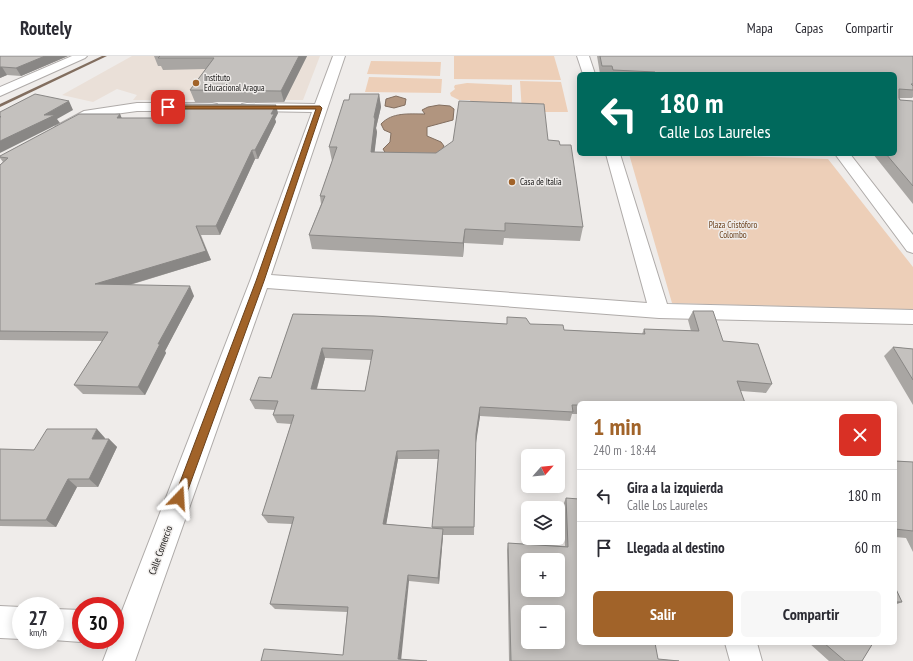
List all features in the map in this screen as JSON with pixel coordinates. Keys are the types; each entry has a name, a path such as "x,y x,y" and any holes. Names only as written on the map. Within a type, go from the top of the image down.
{"street":[{"path":"0,92 81,56"},
{"name":"Calle Comercio","path":"124,625 260,281 320,108 340,56"},
{"path":"583,56 588,72"},
{"path":"0,79 22,82"},
{"path":"48,136 89,114 138,107 221,107"},
{"path":"236,107 320,108"},
{"path":"615,156 659,311"},
{"path":"844,156 913,247"},
{"path":"260,281 659,311 913,317"},
{"path":"0,622 12,623"},
{"path":"742,645 746,661"},
{"name":"Calle Comercio","path":"119,661 120,649"}],"shaded area":[{"name":"Instituto Educacional Aragua","path":"132,56 320,56 303,100 133,100 137,95 117,89 93,102 62,95"},
{"path":"396,96 406,99 405,105 394,108 385,106 386,99"},
{"path":"439,105 450,106 454,109 453,120 427,127 427,136 441,142 444,146 440,154 388,157 383,149 390,142 391,133 384,130 381,124 390,117 407,114 425,114 422,110"}],"green space":[{"path":"454,56 554,56 561,80 454,79"},
{"path":"371,61 441,62 440,76 367,74"},
{"path":"369,77 442,79 441,93 365,92"},
{"path":"520,81 561,82 568,112 522,112"},
{"path":"467,83 512,85 512,106 472,105 470,100 459,100 451,96 450,93 455,89 455,85"},
{"name":"Plaza Cristóforo Colombo","path":"630,156 739,156 828,159 913,267 913,310 672,303"}],"building":[{"path":"0,56 45,56 16,68 0,67"},
{"path":"160,56 299,56 281,91 190,90 214,58 158,58"},
{"path":"600,56 913,56 913,84 911,84 913,86 913,90 899,89 899,98 900,100 913,101 913,186 888,156 897,156 897,72 655,72 613,70 612,66 602,66"},
{"path":"35,94 69,101 44,115 55,115 0,141 0,112"},
{"path":"350,94 379,94 374,117 371,152 436,153 453,141 459,101 544,104 548,140 559,141 560,145 571,145 583,227 505,223 505,231 465,229 463,243 309,235 325,196 320,196 337,147 329,147 344,100 349,100"},
{"path":"184,104 276,105 271,114 274,114 255,150 252,150 216,226 196,226 206,251 95,284 190,286 158,344 160,344 138,387 74,385 108,332 0,331 0,165 8,158 0,156 79,114 120,114 117,118 174,118"},
{"path":"693,311 713,311 723,341 758,344 772,384 737,381 744,401 577,401 577,405 572,405 573,412 480,407 476,434 474,527 432,527 439,450 397,451 383,524 443,529 438,578 408,575 398,659 427,661 261,661 264,649 343,655 348,607 270,604 294,517 262,515 294,415 273,415 278,401 250,400 259,377 271,378 293,314 374,316 507,324 507,317 526,318 530,324 563,325 564,330 645,334 644,329 699,331","holes":["322,348 373,350 365,391 311,389"]},
{"path":"893,347 913,349 913,380"},
{"path":"47,429 97,429 92,439 109,439 89,479 68,479 46,520 0,520 0,449 34,450"},
{"path":"897,461 913,462 913,531 897,529"},
{"path":"566,498 577,499 577,645 655,645 658,659 679,661 511,661 508,543 568,547"},
{"path":"897,591 902,602 897,602"},
{"path":"826,645 872,645 862,661 845,661"}],"waterway":[{"path":"0,106 105,56"}],"place":[{"name":"Instituto Educacional Aragua","path":"196,83"},
{"name":"Casa de Italia","path":"512,182"}],"route":[{"path":"168,107 320,108 260,281 179,498"}]}
